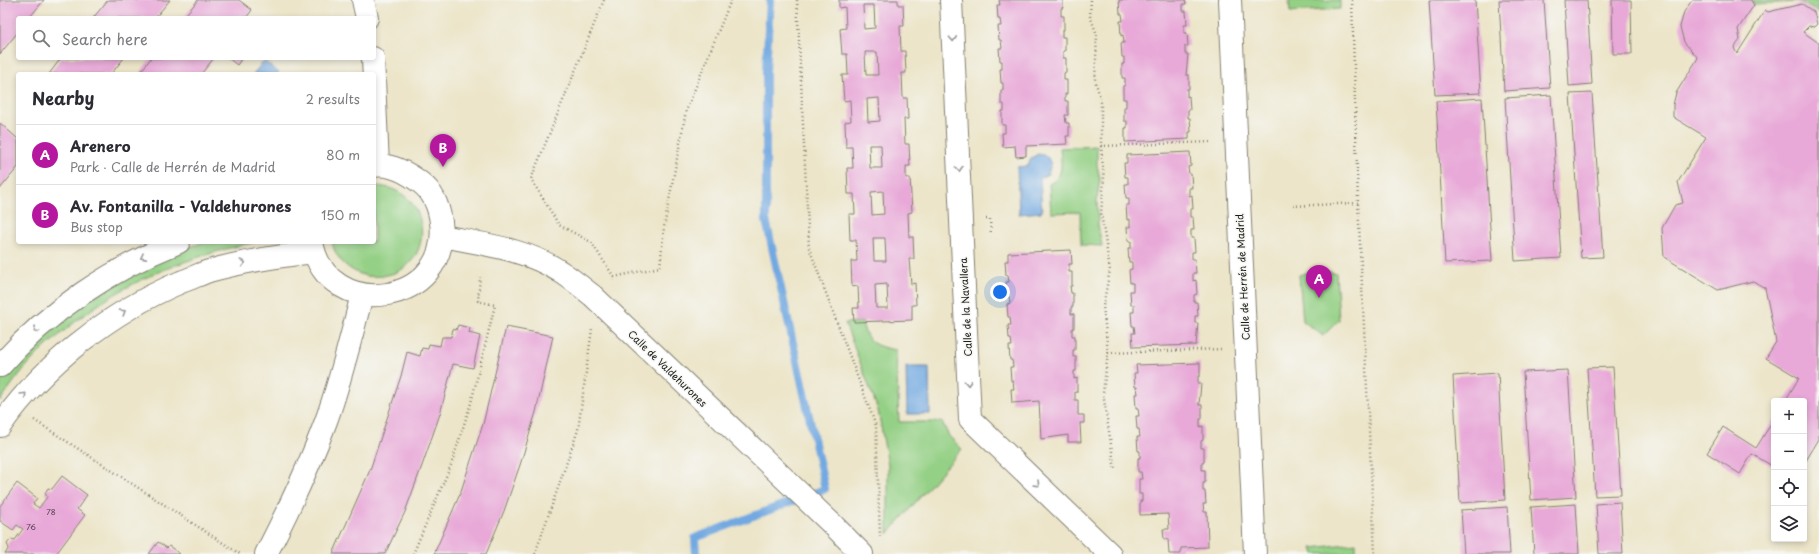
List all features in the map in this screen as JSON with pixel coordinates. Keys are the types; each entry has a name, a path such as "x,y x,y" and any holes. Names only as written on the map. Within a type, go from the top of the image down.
{"street":[{"path":"363,0 367,16"},
{"name":"Calle de la Navallera","path":"951,0 970,419 1110,554"},
{"name":"Calle de Herrén de Madrid","path":"1230,0 1255,554"},
{"path":"373,60 374,72"},
{"path":"0,426 14,407 55,364 101,326 152,294 208,271 313,247 324,271 341,286 362,295 390,296 416,284 434,263 443,236 440,210 426,187 405,171 376,165 376,97"},
{"name":"Calle de Valdehurones","path":"443,236 501,248 531,257 560,271 593,296 862,554"},
{"path":"0,366 18,346 54,314 97,283 152,252 174,244"},
{"path":"266,554 296,495 326,420 350,344 362,295"}],"path":[{"path":"614,277 660,267 664,226 686,112 731,0"},
{"path":"797,0 809,248 876,426 880,538"},
{"path":"1091,0 1090,16 1097,35 1094,80 1101,101 1101,146 1104,179 1101,213 1110,270 1103,306 1108,353 1103,393 1115,470"},
{"path":"1352,0 1358,203 1375,554"},
{"path":"1101,146 1236,140"},
{"path":"1293,206 1358,203"},
{"path":"413,554 453,458 471,403 495,305 478,301 480,276"},
{"path":"1108,353 1246,348"},
{"path":"47,429 240,554"}],"green space":[{"path":"1289,0 1340,0 1340,9 1290,12"},
{"path":"1752,0 1819,0 1819,13 1801,2 1754,4"},
{"path":"1097,146 1097,165 1100,179 1097,199 1098,225 1102,246 1081,245 1080,212 1051,213 1049,184 1058,177 1060,173 1060,148"},
{"path":"376,186 394,190 408,199 417,213 422,228 420,244 413,259 400,270 382,276 367,276 353,271 341,261 332,244 376,244"},
{"path":"199,244 247,244 200,257 150,276 102,302 79,318 38,354 19,375 0,401 0,382 24,352 63,315 155,260"},
{"path":"1317,269 1336,273 1339,320 1323,336 1303,321 1299,275"},
{"path":"862,322 866,335 873,343 896,350 899,422 942,422 949,436 962,449 888,534 888,465 878,410 845,323"},
{"path":"1356,543 1356,554 1314,554 1312,548"}],"water":[{"path":"264,61 278,72 255,72"},
{"path":"1038,154 1047,156 1051,164 1048,174 1040,178 1042,212 1019,214 1017,167 1028,166 1031,158"},
{"path":"906,367 929,367 930,414 907,414"}],"building":[{"path":"0,0 44,0 31,16 16,16 16,34 0,54"},
{"path":"108,0 170,0 157,16 95,16"},
{"path":"198,0 239,0 252,10 248,16 185,16"},
{"path":"839,0 898,0 898,5 903,5 904,26 900,26 901,51 905,51 906,73 902,73 903,98 907,98 908,119 904,119 905,144 909,144 910,166 906,166 906,178 910,178 912,212 908,213 909,237 913,237 914,259 909,259 911,284 915,283 916,305 912,305 912,320 854,322 853,308 859,308 858,286 852,287 851,261 857,261 856,240 850,240 849,214 855,214 854,194 848,194 847,168 853,168 852,147 846,147 845,122 851,121 850,100 844,101 842,75 848,75 847,54 842,54 840,29 846,28 845,7 839,8","holes":["863,5 874,5 875,28 864,29","865,52 877,52 878,75 866,75","879,98 880,121 868,122 867,99","869,145 881,145 882,168 870,168","883,191 884,214 872,215 871,192","873,238 885,238 886,261 874,261","887,284 888,308 876,308 875,285"]},
{"path":"999,0 1063,0 1061,16 1064,16 1064,30 1062,30 1062,37 1065,37 1065,51 1063,51 1063,58 1066,58 1066,72 1064,73 1064,80 1067,80 1067,94 1065,94 1065,101 1068,101 1068,115 1065,115 1066,123 1069,123 1069,136 1066,136 1067,144 1026,146 1026,156 1016,157 1015,146 1003,147 1002,133 1005,133 1005,125 1002,125 1002,111 1004,111 1004,104 1001,104 1001,90 1003,90 1003,83 1001,83 1000,69 1002,69 1002,61 1000,61 999,48 1002,48 1001,40 999,40 998,26 1001,26 1000,19 998,19 997,5 1000,5"},
{"path":"1119,0 1185,0 1186,4 1183,4 1183,11 1186,11 1187,25 1184,25 1184,33 1187,33 1188,46 1185,46 1185,54 1188,54 1186,75 1189,75 1189,89 1187,89 1187,97 1189,96 1190,110 1188,110 1188,118 1190,118 1191,132 1189,132 1189,139 1125,142 1125,128 1127,128 1127,121 1124,121 1124,107 1126,107 1126,99 1123,99 1123,86 1125,85 1125,78 1122,78 1122,64 1124,64 1124,57 1122,57 1121,43 1124,43 1123,35 1121,36 1120,21 1123,21 1122,14 1120,14"},
{"path":"1429,0 1475,0 1481,93 1435,95"},
{"path":"1499,0 1544,0 1550,88 1504,91"},
{"path":"1564,0 1587,0 1592,84 1569,86"},
{"path":"1612,0 1631,0 1632,54 1613,54"},
{"path":"1692,0 1751,0 1754,5 1738,29 1740,40 1734,48 1737,54 1765,10 1768,12 1802,4 1814,12 1817,24 1814,27 1809,26 1803,32 1819,43 1819,439 1807,459 1807,398 1787,398 1799,378 1766,358 1776,342 1765,288 1753,281 1718,290 1664,257 1662,228 1675,205 1683,203 1678,182 1706,137 1673,117 1673,105 1676,93 1698,58 1684,42 1680,27 1684,12"},
{"path":"60,60 122,60 113,72 50,72"},
{"path":"150,60 212,60 203,72 140,72"},
{"path":"231,60 241,60 237,65"},
{"path":"1592,93 1603,257 1581,258 1570,94"},
{"path":"1551,95 1561,258 1515,261 1505,98"},
{"path":"1482,98 1492,261 1445,263 1436,101"},
{"path":"0,123 16,137 16,169 0,189"},
{"path":"1190,152 1191,166 1188,167 1189,174 1191,174 1192,188 1189,188 1189,196 1192,195 1193,209 1190,209 1190,217 1193,217 1194,230 1191,230 1191,238 1194,238 1195,252 1192,252 1192,259 1195,259 1196,273 1193,273 1193,281 1196,280 1197,294 1194,295 1194,302 1197,302 1198,316 1195,316 1195,323 1198,323 1196,345 1133,347 1132,333 1135,333 1134,326 1132,326 1131,312 1134,312 1134,305 1131,305 1130,291 1133,291 1133,283 1130,283 1129,270 1132,269 1132,262 1129,262 1128,248 1131,248 1131,241 1128,241 1127,227 1130,227 1130,219 1127,220 1126,205 1129,205 1129,198 1126,198 1125,184 1128,184 1128,177 1125,177 1124,163 1127,163 1127,155"},
{"path":"1071,250 1072,264 1069,264 1069,272 1072,272 1072,286 1070,286 1071,293 1073,293 1073,307 1071,307 1071,314 1074,314 1074,328 1072,329 1072,336 1075,336 1075,350 1073,350 1073,357 1076,357 1076,371 1074,371 1074,379 1077,378 1077,392 1075,392 1075,400 1078,400 1078,415 1084,415 1084,423 1080,423 1081,442 1068,442 1068,435 1041,439 1039,401 1012,403 1011,389 1014,389 1013,381 1011,381 1010,367 1013,367 1012,360 1010,360 1009,346 1012,346 1011,339 1009,339 1008,325 1011,325 1010,317 1008,317 1007,304 1010,303 1009,296 1007,296 1006,282 1009,282 1008,275 1006,275 1005,261 1008,261 1008,253"},
{"path":"458,325 470,328 469,333 480,336 473,368 453,364 440,414 423,463 405,512 385,554 333,554 370,470 401,376 407,352 420,356 422,348 428,349 429,344 440,346 442,337 451,337 453,329 456,330"},
{"path":"506,327 553,336 536,412 521,462 504,511 486,554 434,554 460,494 483,424"},
{"path":"1200,363 1200,376 1198,376 1198,384 1201,384 1199,405 1202,405 1202,419 1200,419 1200,427 1203,426 1203,440 1201,441 1201,448 1204,448 1204,462 1202,463 1202,470 1205,470 1205,483 1203,483 1203,491 1205,491 1206,504 1203,504 1204,512 1207,512 1208,547 1181,548 1181,554 1169,554 1168,539 1164,539 1163,529 1169,529 1168,514 1140,515 1140,501 1142,501 1142,494 1139,494 1139,479 1142,479 1141,472 1138,472 1138,458 1140,458 1140,451 1138,451 1137,437 1140,437 1139,429 1137,429 1136,416 1139,416 1138,408 1136,408 1135,394 1138,394 1137,387 1135,387 1134,373 1137,373 1136,365"},
{"path":"1613,367 1621,495 1595,496 1587,368"},
{"path":"1568,370 1576,497 1531,500 1523,372"},
{"path":"1498,373 1505,500 1460,503 1453,376"},
{"path":"1771,424 1771,465 1752,454 1740,474 1707,453 1723,427 1756,448"},
{"path":"62,476 87,495 77,509 85,515 56,554 5,554 9,548 7,544 11,539 15,540 23,529 17,525 13,530 0,521 0,506 17,483 37,498 33,504 39,508 47,497 45,493 48,488 52,489"},
{"path":"1620,502 1623,554 1599,554 1596,504"},
{"path":"1576,504 1579,554 1534,554 1531,507"},
{"path":"1507,507 1510,554 1464,554 1461,510"},
{"path":"158,542 167,548 169,546 180,554 149,554"}],"waterway":[{"path":"696,554 695,538 825,489 766,220 766,71 770,0"}],"place":[{"name":"Av. Fontanilla - Valdehurones","path":"443,167"},
{"name":"Arenero","path":"1319,298"}]}
